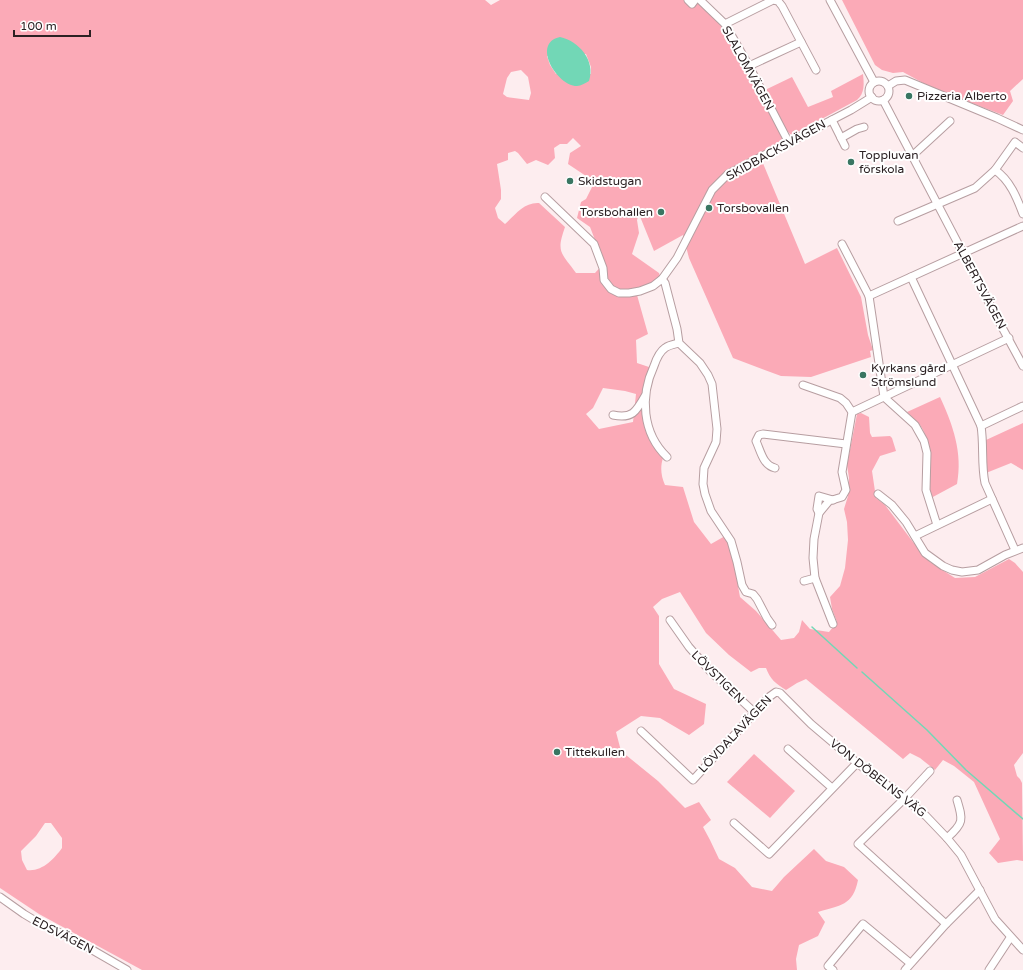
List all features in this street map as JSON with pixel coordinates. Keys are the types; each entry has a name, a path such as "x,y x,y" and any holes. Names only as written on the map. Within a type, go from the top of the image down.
{"street":[{"path":"688,0 692,4 695,0"},
{"name":"SLALOMVÄGEN","path":"700,0 725,24 749,66 788,142"},
{"path":"725,24 773,0 778,1 802,42 816,70"},
{"path":"830,0 874,82"},
{"path":"749,66 802,42"},
{"path":"888,86 896,81 905,80 1012,124 1023,130"},
{"path":"874,82 881,81 888,86"},
{"path":"874,82 870,90 872,97 877,100 883,100 888,94 888,86"},
{"name":"SKIDBACKSVÄGEN","path":"545,197 594,244 603,268 604,280 610,289 619,293 640,291 653,286 662,279 676,258 712,190 728,174 832,120 872,97"},
{"name":"ALBERTSVÄGEN","path":"883,100 1022,363"},
{"path":"832,120 845,146"},
{"path":"912,156 950,121"},
{"path":"841,138 856,129 864,127"},
{"path":"898,221 975,188 995,170 1015,142 1023,148"},
{"path":"995,170 1008,182 1023,214"},
{"path":"869,296 1023,226"},
{"path":"842,244 869,296 884,396 915,425 923,437 927,453 926,490 937,525"},
{"path":"911,277 981,426 983,439 984,476 992,499 1014,550"},
{"path":"662,279 665,283 677,329 679,343 700,364 708,375 712,384 717,429 716,442 704,468 703,484 705,494 711,511 731,541 742,585 746,592 752,594 757,599 772,625"},
{"path":"852,412 1009,338"},
{"path":"667,456 659,449 647,424 645,396 649,376 661,352 665,348 679,343"},
{"path":"803,385 840,398 846,403 852,412 842,475 846,490 842,497 833,500 819,496 817,509 819,513 814,539 813,558 815,578 833,624"},
{"path":"613,415 626,417 631,416 636,411 645,396"},
{"path":"981,426 1023,406"},
{"path":"775,468 769,467 765,461 756,441 759,435 846,444"},
{"path":"878,494 892,505 906,522 919,545 930,557 943,566 962,572 978,570 1014,550 1023,548"},
{"path":"915,536 992,499"},
{"path":"804,581 815,578"},
{"name":"LÖVSTIGEN","path":"670,620 688,647 710,671 754,712"},
{"name":"LÖVDALAVÄGEN","path":"641,731 693,780 754,712 769,697 778,692"},
{"name":"VON DÖBELNS VÄG","path":"778,692 783,695 811,724 857,763 905,798 926,816 947,838 961,855 995,919 1010,938 1023,950"},
{"path":"788,749 832,788"},
{"path":"734,823 769,854 857,763"},
{"path":"930,771 858,844 946,924"},
{"path":"947,838 960,824 961,818 957,800"},
{"path":"905,970 946,924 980,890"},
{"name":"EDSVÄGEN","path":"0,897 39,923 75,940 127,970"},
{"path":"833,970 828,966 863,924 910,963"},
{"path":"989,970 1010,938"}],"shaded area":[{"path":"0,0 485,0 491,5 500,0 697,0 723,29 734,46 745,64 782,138 782,142 739,165 743,173 762,161 805,264 837,248 861,297 868,335 873,350 870,351 871,357 811,377 781,376 733,358 689,258 683,235 654,251 639,214 637,220 639,233 632,254 659,273 662,283 637,295 648,334 636,340 637,363 652,368 645,415 663,458 661,468 665,485 683,487 694,522 711,544 725,536 736,561 740,597 756,611 781,640 794,638 799,632 802,620 810,629 829,632 837,622 832,609 830,597 840,586 845,568 848,540 847,522 844,509 848,496 849,478 847,465 857,414 861,413 869,417 870,433 872,437 890,436 892,438 896,451 880,456 872,471 876,498 885,505 930,562 955,578 975,577 1009,559 1015,563 1023,572 1023,753 1014,765 1017,776 1022,783 1023,861 1017,860 998,863 989,853 1000,839 974,782 954,766 943,760 935,770 920,758 910,753 903,759 806,679 786,690 774,681 766,668 759,668 751,672 729,655 706,633 680,592 662,599 653,607 659,616 659,664 674,689 706,704 704,724 689,735 660,718 641,716 616,732 621,751 658,781 685,808 699,802 711,820 703,827 719,859 735,868 752,887 772,891 784,877 814,849 826,861 844,867 858,880 856,889 849,900 839,906 818,912 825,922 818,936 799,945 796,959 797,970 142,970 39,914 0,888","holes":["586,54 591,67 591,74 556,74 550,65 547,56","521,70 528,77 531,93 529,100 507,97 503,94 507,78 511,72","573,138 581,146 570,153 568,164 586,176 593,185 586,199 581,202 577,218 590,227 604,263 595,273 576,273 562,252 561,242 565,227 539,203 534,203 524,207 505,224 498,218 495,208 501,199 497,164 508,160 508,153 515,151 527,164 536,160 548,165 555,158 554,148 560,144 567,144","603,388 636,394 633,422 599,429 586,414 593,408","45,823 51,823 62,838 62,848 59,852 47,864 38,869 27,870 22,860 21,851 36,836"]},
{"path":"842,0 1023,0 1023,79 1010,91 1013,101 1003,115 932,88 903,72 893,73 882,70 875,65"},
{"path":"560,37 574,43 588,59 591,74 589,81 582,85 577,86 569,84 555,72 550,64 547,55 548,47 552,41"},
{"path":"863,74 863,91 857,100 792,135 780,121 765,90 792,77 808,107 833,97 831,91"},
{"path":"940,397 956,439 959,473 957,484 931,498 929,451 925,433 920,425 907,412"},
{"path":"1023,423 1023,470 1011,463 986,473 986,440"},
{"path":"754,754 795,791 770,818 727,782"}],"waterway":[{"path":"812,627 857,668"},
{"path":"862,672 927,730 966,770 1023,819"}],"place":[{"name":"Pizzeria Alberto","path":"909,96"},
{"name":"Toppluvan förskola","path":"851,162"},
{"name":"Skidstugan","path":"570,181"},
{"name":"Torsbovallen","path":"709,208"},
{"name":"Torsbohallen","path":"661,212"},
{"name":"Kyrkans gård Strömslund","path":"863,375"},
{"name":"Tittekullen","path":"557,752"}]}
